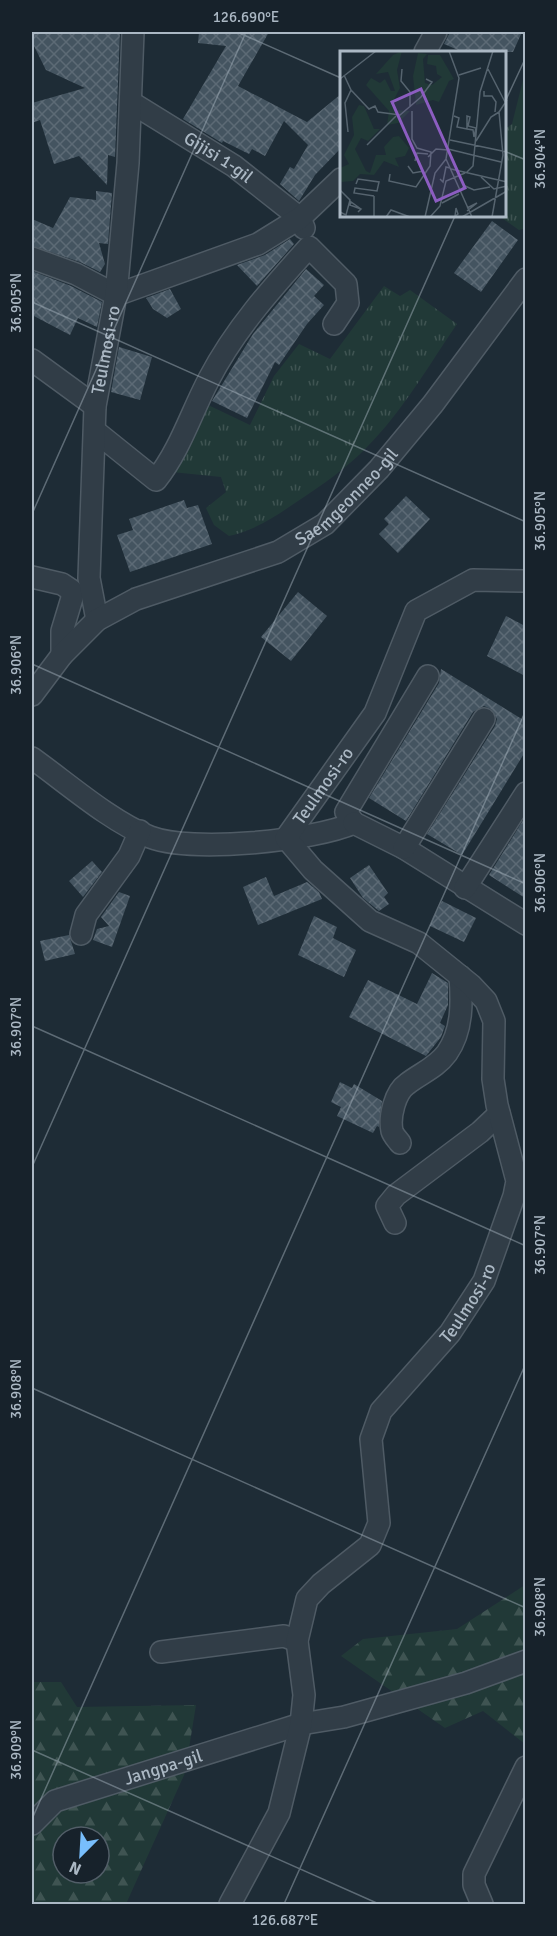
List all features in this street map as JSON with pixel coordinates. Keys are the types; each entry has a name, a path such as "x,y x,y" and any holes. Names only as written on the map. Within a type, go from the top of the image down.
{"street":[{"name":"Teulmosi-ro","path":"97,620 89,578 95,406 116,295 132,103 133,32"},
{"path":"425,51 436,32"},
{"name":"Gijisi 1-gil","path":"132,103 234,166 300,218"},
{"path":"32,258 76,274 116,295 258,244 300,218 340,180"},
{"path":"300,218 309,247 346,284 348,303 334,324"},
{"path":"95,431 156,480 170,463 209,378 239,331 258,303 309,247"},
{"name":"Saemgeonneo-gil","path":"97,620 136,599 278,552 325,524 379,469 433,404 525,279"},
{"path":"32,360 95,406"},
{"path":"32,577 62,584 71,590 72,598 62,631 62,655"},
{"name":"Teulmosi-ro","path":"286,838 375,713 416,610 473,580 525,581"},
{"path":"32,695 62,655 97,620"},
{"path":"429,676 346,812 354,823 404,848 525,924"},
{"path":"404,848 484,719"},
{"name":"Teulmosi-ro","path":"32,758 140,831 165,842 190,844 286,838"},
{"path":"465,888 525,793"},
{"path":"286,838 336,831 354,823"},
{"path":"81,934 86,915 129,856 140,831"},
{"name":"Teulmosi-ro","path":"286,838 313,870 370,921 419,943 460,976 486,1002 494,1021 493,1079 499,1113 521,1178 484,1281 450,1333 381,1411 371,1439 379,1523 370,1545 321,1584 307,1599 297,1641"},
{"path":"400,1143 392,1132 393,1111 398,1095 405,1085 437,1065 448,1052 457,1033 460,1014 460,976"},
{"path":"395,1224 387,1206 396,1195 480,1132 499,1113"},
{"path":"161,1652 284,1636 297,1641 304,1695 301,1724 279,1813 230,1905"},
{"name":"Jangpa-gil","path":"32,1824 55,1801 301,1724 344,1717 455,1687 525,1662"},
{"path":"482,1905 474,1885 474,1874 525,1767"}],"green space":[{"path":"525,72 526,228 519,230 502,218 506,218 506,128 512,124"},
{"path":"384,286 400,296 410,290 457,324 403,404 359,455 343,469 274,517 248,530 229,536 214,525 206,508 226,492 221,477 172,472 204,403 250,425 274,376 299,344 330,359"},
{"path":"525,1585 525,1744 483,1711 445,1728 341,1656 363,1639 457,1629"},
{"path":"32,1682 61,1682 77,1707 196,1705 185,1773 126,1904 32,1904"}],"building":[{"path":"34,32 120,32 115,157 108,155 107,185 79,156 54,164 40,120 32,123 32,103 85,88 46,70 32,42"},
{"path":"199,32 269,32 238,86 307,122 340,95 340,149 315,175 299,201 280,184 290,167 294,169 308,145 284,121 265,156 252,149 249,154 223,141 222,143 183,119 226,46 198,43"},
{"path":"450,32 522,32 513,52 461,51 444,44"},
{"path":"96,191 112,193 108,244 99,243 105,264 100,272 80,262 32,246 32,219 53,228 70,197 96,200"},
{"path":"492,221 518,240 481,292 454,273"},
{"path":"290,239 294,244 257,286 237,265 265,255"},
{"path":"306,269 324,285 314,296 324,305 307,324 279,365 275,362 247,418 212,401 253,334"},
{"path":"32,271 71,286 102,302 97,327 78,318 70,335 32,315"},
{"path":"170,289 181,309 167,318 153,309 146,298"},
{"path":"119,347 152,357 140,400 111,392"},
{"path":"406,496 430,519 398,553 379,534 389,524 384,519"},
{"path":"184,500 187,508 198,505 212,544 130,572 117,535 133,530 129,519"},
{"path":"298,592 327,616 291,661 261,637"},
{"path":"506,616 525,626 525,676 487,656"},
{"path":"441,669 525,721 525,752 462,855 427,834 495,726 497,719 491,709 484,706 473,712 406,821 369,798 439,683"},
{"path":"525,817 525,898 489,875"},
{"path":"92,861 102,872 83,897 69,881"},
{"path":"369,865 388,893 384,897 389,904 379,911 363,898 350,878"},
{"path":"266,877 274,896 307,882 319,892 322,899 258,925 243,887"},
{"path":"119,892 130,896 112,947 93,940 97,929 109,926 101,917"},
{"path":"442,901 476,918 464,942 430,926"},
{"path":"314,916 337,927 333,938 356,950 344,977 298,955"},
{"path":"69,935 75,954 45,961 40,941"},
{"path":"432,973 448,983 448,1005 440,1023 445,1026 441,1037 426,1056 349,1017 368,980 417,1004"},
{"path":"340,1082 352,1088 354,1084 382,1101 379,1127 377,1126 373,1133 337,1116 341,1107 331,1102"}]}
